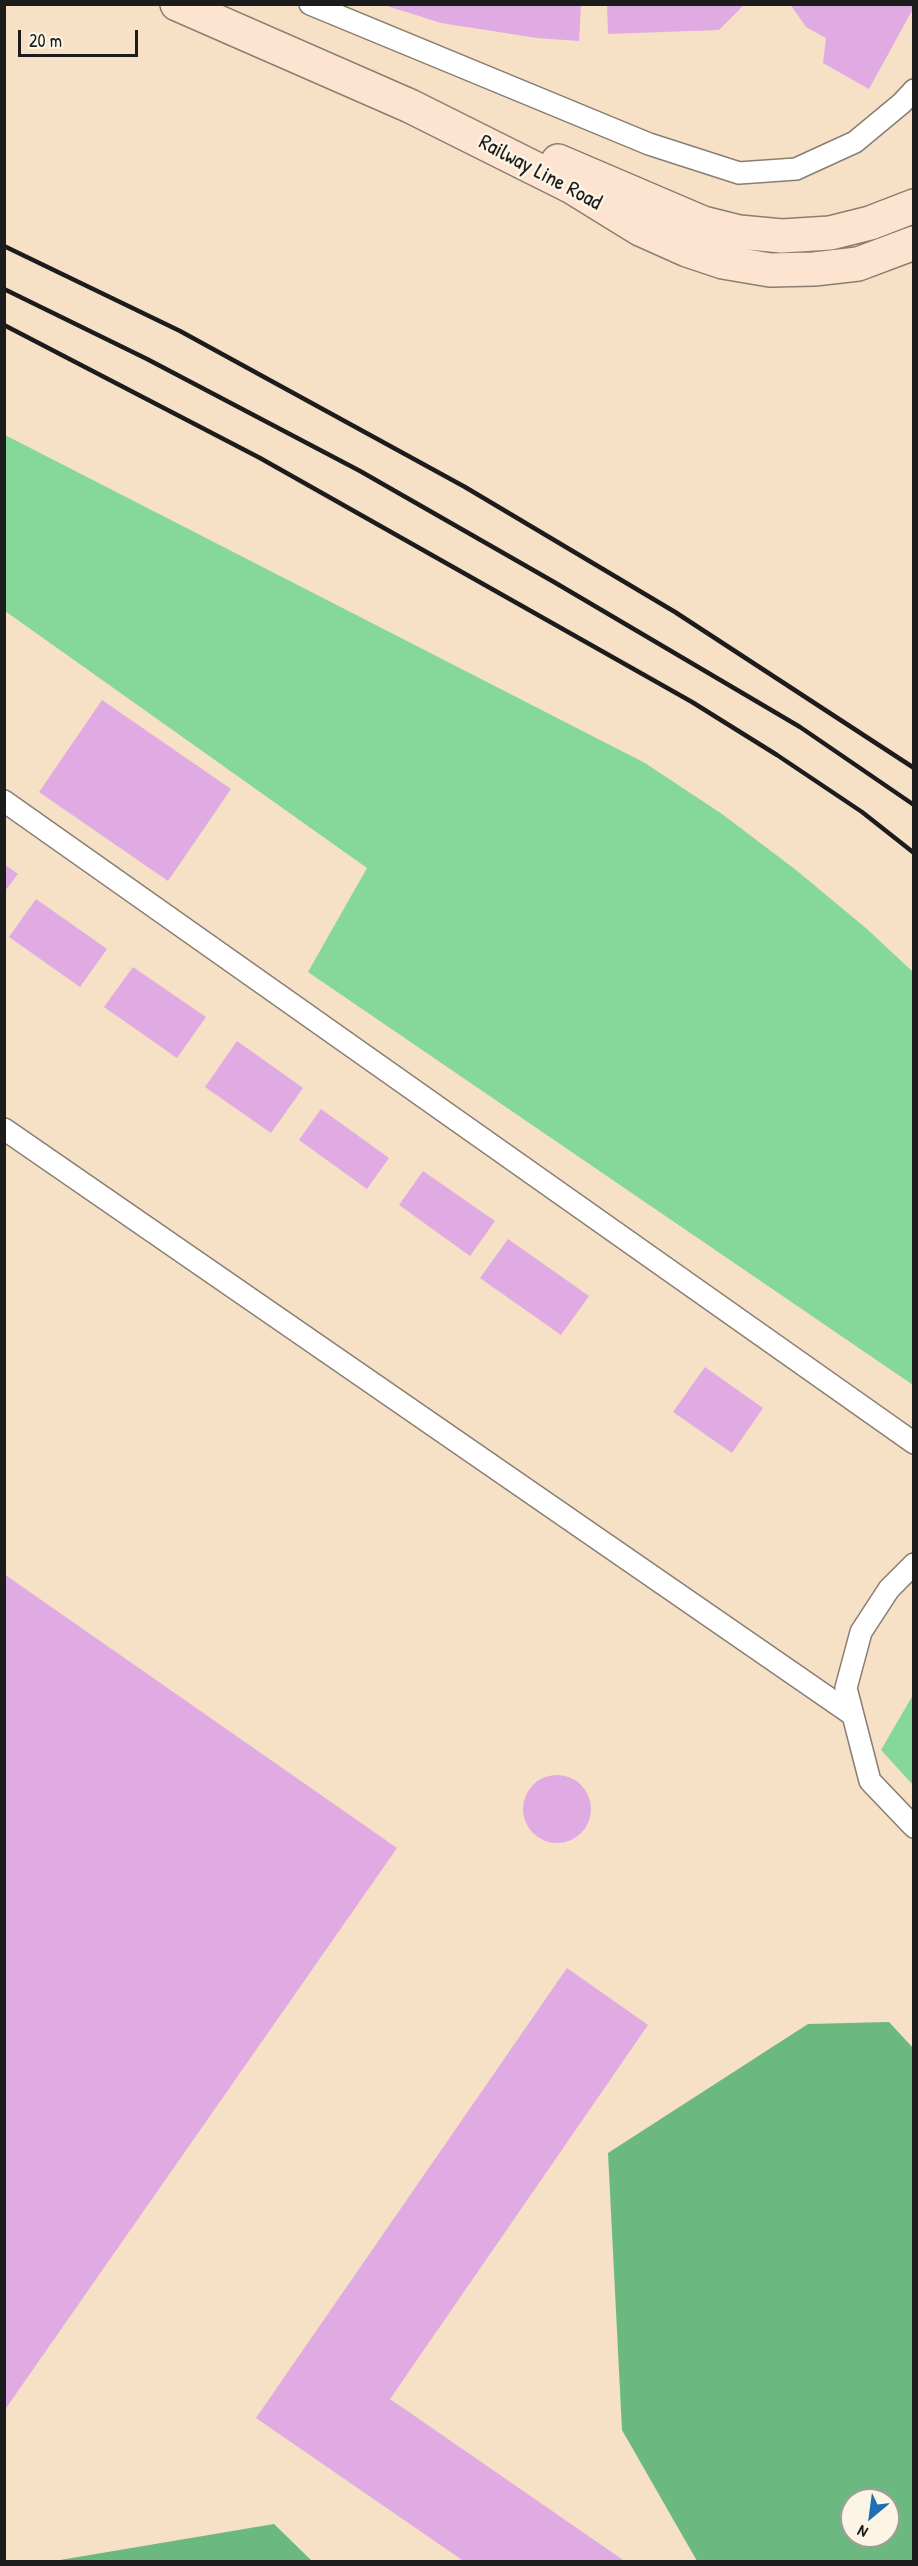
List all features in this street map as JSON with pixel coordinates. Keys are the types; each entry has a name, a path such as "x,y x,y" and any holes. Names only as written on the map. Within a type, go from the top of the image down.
{"main road":[{"name":"Railway Line Road","path":"177,4 410,106 572,187 640,229 687,250 723,262 770,270 814,269 858,264 914,243"},
{"path":"410,106 583,170 703,223 739,232 782,236 830,233 870,223 914,206"}],"lane":[{"path":"310,4 649,144 739,173 795,169 855,142 902,103 914,90"},
{"path":"4,801 914,1443"},
{"path":"4,1129 853,1715"},
{"path":"914,1564 889,1588 861,1632 846,1688 870,1781 914,1827"}],"green space":[{"path":"5,435 645,763 722,814 796,870 867,929 913,972 913,1385 308,972 367,868 5,611"},
{"path":"913,1695 914,1785 881,1750"},
{"path":"889,2022 914,2049 913,2561 697,2561 622,2430 608,2153 808,2024"},
{"path":"274,2524 312,2561 54,2561"}],"building":[{"path":"381,4 581,4 579,41 537,38 441,23"},
{"path":"607,4 745,4 719,30 608,34"},
{"path":"790,4 914,4 914,7 869,89 823,63 826,38 806,27"},
{"path":"102,700 231,789 168,881 39,792"},
{"path":"4,864 18,874 4,892"},
{"path":"36,899 107,949 80,987 9,937"},
{"path":"133,967 206,1017 177,1058 104,1007"},
{"path":"237,1041 303,1088 271,1133 205,1087"},
{"path":"321,1109 389,1158 367,1189 299,1140"},
{"path":"423,1171 495,1221 470,1256 399,1205"},
{"path":"508,1239 589,1296 561,1335 480,1278"},
{"path":"705,1367 763,1408 732,1453 673,1412"},
{"path":"4,1574 397,1848 4,2411"},
{"path":"550,1775 564,1775 576,1780 586,1790 591,1809 586,1828 576,1838 564,1843 550,1843 538,1838 528,1828 523,1816 523,1802 528,1790 538,1780"},
{"path":"567,1968 648,2025 390,2399 626,2562 465,2562 256,2418"}],"railway":[{"path":"4,246 180,331 465,487 675,612 914,768"},
{"path":"4,289 147,359 360,471 800,727 914,805"},
{"path":"4,325 260,458 692,702 862,812 914,853"}]}
